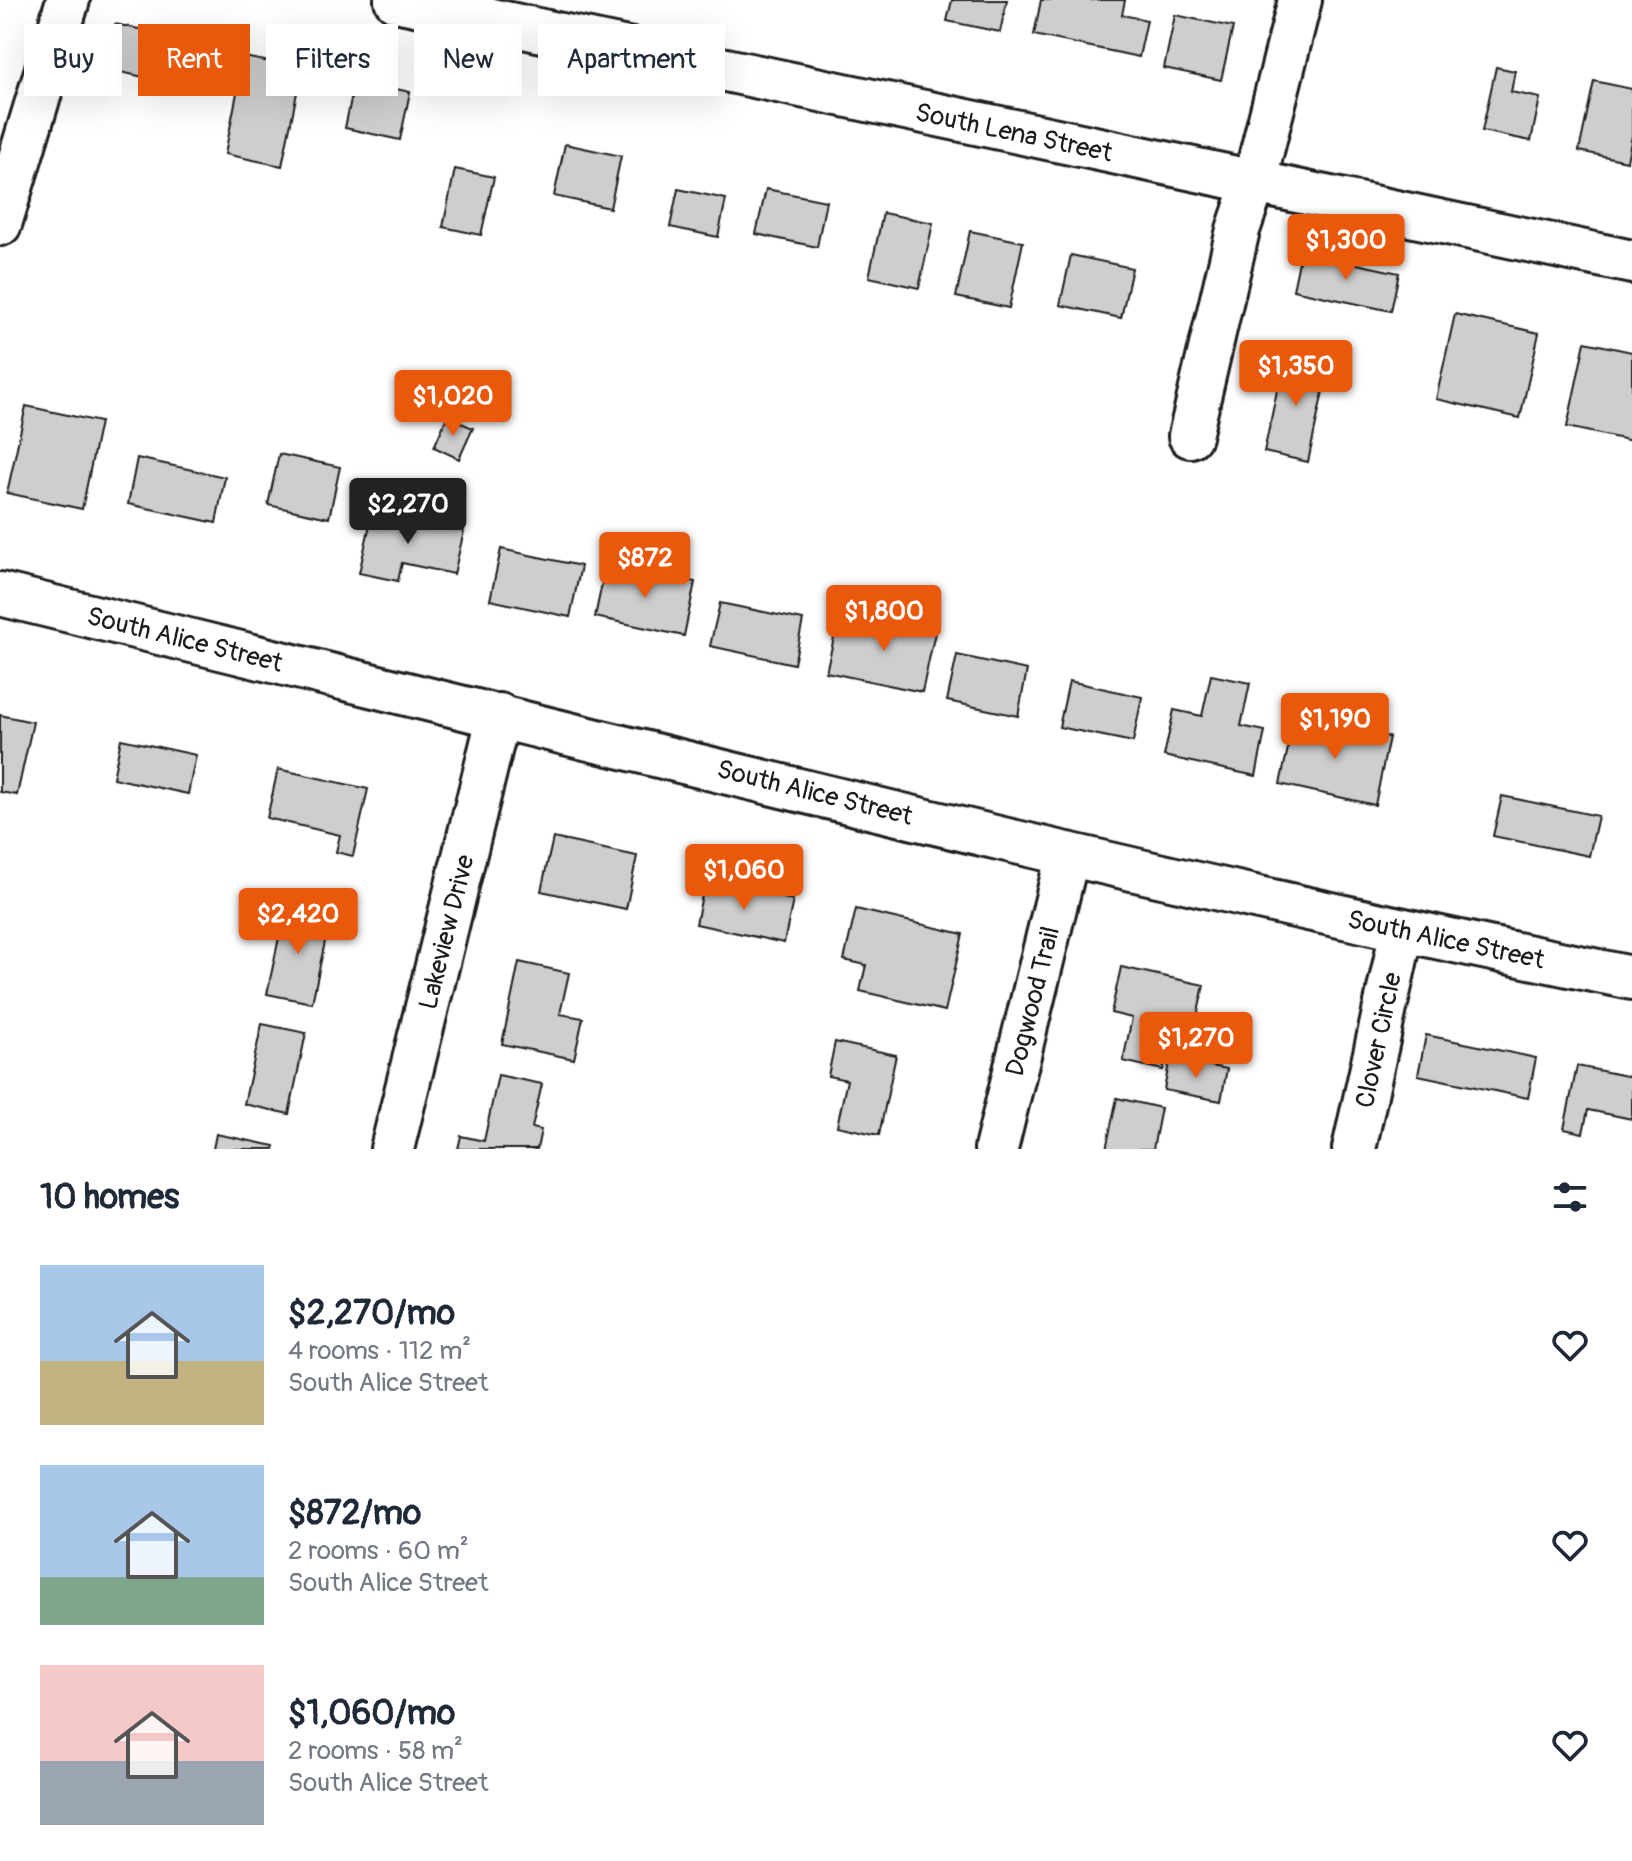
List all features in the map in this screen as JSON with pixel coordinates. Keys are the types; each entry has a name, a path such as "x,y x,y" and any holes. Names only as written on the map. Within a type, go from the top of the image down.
{"street":[{"path":"0,224 68,0"},
{"name":"South Lena Street","path":"396,0 1632,262"},
{"path":"1190,436 1238,230 1254,183 1300,0"},
{"name":"South Alice Street","path":"0,594 1068,854 1402,931 1632,978"},
{"name":"Lakeview Drive","path":"392,1149 499,715"},
{"name":"Dogwood Trail","path":"996,1149 1068,854"},
{"name":"Clover Circle","path":"1354,1149 1402,931"}],"building":[{"path":"952,0 1007,0 1000,32 947,21"},
{"path":"1041,0 1125,0 1122,15 1147,20 1139,57 1034,35"},
{"path":"1175,15 1233,27 1221,80 1164,68"},
{"path":"122,25 138,29 138,76 122,72"},
{"path":"250,58 266,61 266,96 296,96 282,166 225,154 236,96 250,96"},
{"path":"1496,67 1515,71 1511,92 1540,98 1531,141 1482,131"},
{"path":"1594,81 1632,89 1632,136 1627,161 1579,151"},
{"path":"398,89 410,92 400,140 345,128 352,96 398,96"},
{"path":"565,144 621,156 610,208 554,196"},
{"path":"455,169 494,177 481,235 443,227"},
{"path":"678,189 726,199 718,237 670,227"},
{"path":"766,189 826,201 817,247 756,234"},
{"path":"883,213 933,223 919,288 869,277"},
{"path":"970,231 1023,242 1009,308 956,297"},
{"path":"1301,252 1399,273 1391,311 1293,290"},
{"path":"1071,255 1132,268 1121,318 1060,305"},
{"path":"1455,314 1539,333 1520,418 1436,399"},
{"path":"1585,342 1632,352 1632,441 1567,427"},
{"path":"1285,353 1329,363 1308,462 1264,452"},
{"path":"26,406 100,422 82,509 7,493"},
{"path":"447,417 473,428 459,459 434,447"},
{"path":"279,454 340,467 329,518 268,505"},
{"path":"137,458 225,477 216,523 128,504"},
{"path":"373,511 464,531 454,574 402,563 398,581 359,573"},
{"path":"501,549 581,566 570,617 490,600"},
{"path":"606,564 695,582 684,636 595,617"},
{"path":"720,603 803,620 794,664 710,646"},
{"path":"864,613 936,628 922,692 826,672 836,629 859,634"},
{"path":"957,655 1027,670 1018,716 947,701"},
{"path":"1211,675 1250,683 1241,726 1265,731 1256,776 1164,756 1174,710 1202,716"},
{"path":"1069,681 1142,697 1133,742 1059,727"},
{"path":"0,715 33,722 17,795 0,792"},
{"path":"1295,717 1389,737 1375,805 1280,784"},
{"path":"121,739 196,755 188,794 113,778"},
{"path":"278,769 368,789 353,856 336,852 340,835 267,818"},
{"path":"1502,796 1598,816 1589,856 1493,836"},
{"path":"553,838 637,856 626,909 541,891"},
{"path":"705,881 793,900 784,943 696,924"},
{"path":"285,909 330,918 312,1003 267,994"},
{"path":"856,909 963,934 945,1011 860,991 866,965 844,960"},
{"path":"519,962 569,973 560,1014 583,1018 574,1059 502,1044"},
{"path":"1121,967 1204,985 1193,1035 1172,1031 1163,1070 1123,1061 1132,1018 1111,1013"},
{"path":"262,1024 306,1033 289,1114 244,1104"},
{"path":"1426,1035 1536,1058 1528,1098 1418,1075"},
{"path":"835,1042 896,1055 879,1135 837,1126 847,1080 828,1076"},
{"path":"1170,1058 1227,1069 1221,1101 1164,1090"},
{"path":"1577,1066 1632,1077 1632,1119 1588,1110 1583,1133 1564,1129"},
{"path":"498,1075 542,1084 532,1128 541,1130 537,1149 458,1149 461,1136 484,1141"},
{"path":"1117,1098 1161,1108 1153,1149 1106,1149"},
{"path":"216,1134 275,1146 274,1149 213,1149"}]}
